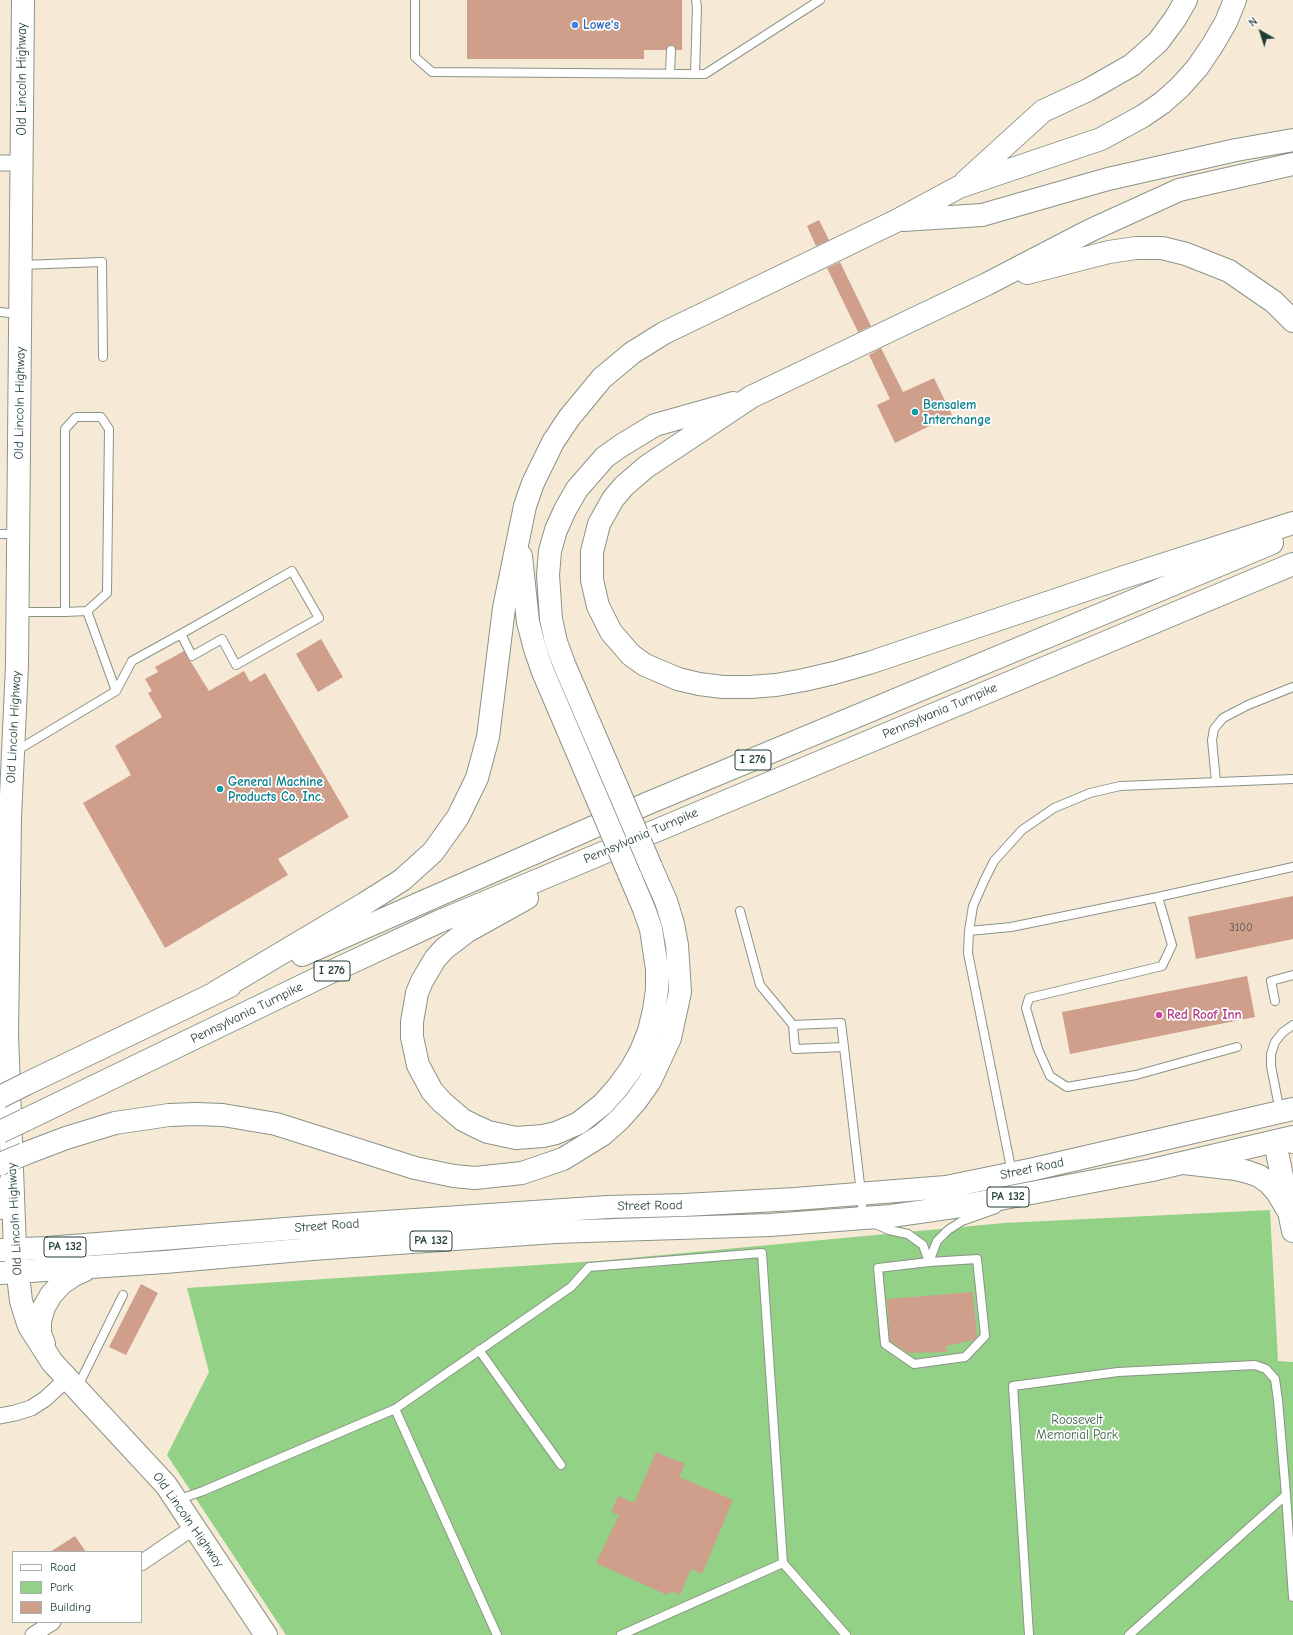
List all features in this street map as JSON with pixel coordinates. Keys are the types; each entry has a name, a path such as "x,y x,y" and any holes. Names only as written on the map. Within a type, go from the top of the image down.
{"main road":[{"name":"Old Lincoln Highway","path":"23,0 21,265 10,313 9,534 17,612 17,665 4,937 7,1035 6,1170 8,1273 21,1301 29,1326 50,1358 71,1383 132,1446 166,1485 263,1633"},
{"path":"959,187 1043,111 1088,90 1132,64 1158,42 1175,19 1186,0"},
{"path":"216,992 402,880 433,852 458,817 477,778 488,737 504,608 519,529 533,483 553,442 584,398 602,378 632,353 664,333 896,221 959,187 1101,139 1143,116 1174,92 1197,68 1212,46 1235,0"},
{"path":"896,221 982,215 1108,179 1229,152 1293,140"},
{"path":"1293,164 1179,190 1089,231 987,284 751,397 634,476 613,499 599,524 595,538 592,552 592,580 598,606 611,632 632,655 645,665 678,679 723,687 776,685 834,673 1293,523"},
{"path":"987,284 1109,252 1136,248 1162,248 1192,256 1229,271 1274,302 1293,321"},
{"path":"0,1208 5,1200 6,1170 24,1154 66,1138 115,1123 169,1115 223,1115 276,1124 415,1168 454,1176 475,1178 522,1173 563,1159 602,1135 619,1120 636,1101 650,1081 670,1038 680,992 677,945 673,924 666,901 564,664 556,642 550,618 548,575 550,552 556,530 577,489 605,457 639,434 667,421 751,397"},
{"path":"519,529 528,622 535,649 543,672 596,796 630,876 644,909 651,929 655,948 657,983 654,1010 649,1031 631,1069 618,1087 591,1114 579,1123 556,1133 529,1138 516,1138 488,1132 463,1120 452,1112 432,1091 418,1066 412,1037 413,1008 417,993 428,969 444,949 466,932 644,835"},
{"name":"Pennsylvania Turnpike","path":"0,1097 216,992 646,804 1293,534"},
{"name":"Pennsylvania Turnpike","path":"0,1132 336,969 438,922 1293,564"},
{"path":"1287,1111 1291,1222"},
{"name":"Street Road","path":"8,1249 164,1240 311,1227 592,1208 787,1200 946,1187 1287,1111"},
{"name":"Street Road","path":"8,1273 312,1249 555,1232 770,1225 863,1219 960,1206 1184,1163 1288,1140"},
{"path":"1184,1163 1236,1169 1259,1176 1277,1192 1291,1222"},
{"path":"50,1358 40,1333 40,1321 44,1307 51,1295 61,1284 74,1275 94,1267"}],"street":[{"path":"0,163 22,163"},
{"path":"0,1416 31,1408 45,1399 57,1388 71,1383"},
{"path":"142,1562 194,1527"},
{"path":"33,1635 51,1623"}],"lane":[{"path":"415,0 414,57 432,72 670,74 705,74 820,0"},
{"path":"695,74 696,0"},
{"path":"670,74 671,50"},
{"path":"21,265 102,262 103,357"},
{"path":"17,612 66,612 87,611 107,593 109,429 102,417 76,418 65,429 66,612"},
{"path":"13,753 116,691 132,661 292,571 320,618 236,665 222,639 192,656 181,634"},
{"path":"87,611 116,691"},
{"path":"1216,782 1212,740 1214,729 1218,724 1223,718 1248,705 1293,687"},
{"path":"1012,1173 968,953 969,931 973,906 994,861 1022,830 1054,808 1090,793 1120,786 1293,779"},
{"path":"969,931 1011,927 1158,897 1293,867"},
{"path":"1158,897 1172,945 1162,966 1029,998 1026,1008 1038,1049 1050,1076 1067,1087 1136,1075 1237,1047"},
{"path":"740,911 760,985 793,1025 795,1049 844,1047"},
{"path":"1275,1001 1271,981 1293,975"},
{"path":"793,1025 841,1023 863,1219 889,1230 908,1234 923,1245 928,1262"},
{"path":"1287,1111 1271,1066 1271,1054 1275,1042 1283,1032 1293,1025"},
{"path":"928,1262 937,1241 948,1230 962,1221 995,1210 1013,1196"},
{"path":"177,1501 204,1491 395,1409 571,1287 589,1268 762,1253 783,1563 846,1635"},
{"path":"977,1259 985,1336 965,1357 914,1364 886,1344 878,1268 928,1262 977,1259"},
{"path":"71,1383 123,1295"},
{"path":"479,1350 561,1465"},
{"path":"1029,1635 1013,1386 1118,1372 1255,1365 1266,1369 1275,1379 1286,1495 1293,1597"},
{"path":"395,1409 497,1635"},
{"path":"1129,1635 1286,1495"},
{"path":"621,1635 783,1563"}],"green space":[{"name":"Roosevelt Memorial Park","path":"1270,1210 1278,1361 1293,1362 1293,1635 286,1635 167,1455 209,1372 187,1288 598,1261 1004,1223"}],"building":[{"name":"Lowe's","path":"467,0 682,0 682,50 676,50 674,46 671,45 667,47 666,50 644,50 644,59 467,59"},
{"path":"819,220 829,240 816,246 807,226"},
{"path":"840,262 871,326 858,332 827,268"},
{"name":"Bensalem Interchange","path":"881,348 903,392 934,378 952,415 895,443 877,405 890,399 869,355"},
{"path":"321,639 343,677 318,692 296,654"},
{"name":"General Machine Products Co. Inc.","path":"184,651 209,691 244,671 250,682 265,673 349,817 278,859 288,875 165,948 83,803 131,775 115,746 162,717 148,693 152,691 145,679 158,672 155,667"},
{"path":"1293,896 1293,939 1196,959 1188,917"},
{"name":"Red Roof Inn","path":"1247,976 1255,1017 1070,1054 1062,1012"},
{"path":"141,1284 158,1293 126,1355 109,1347"},
{"path":"973,1292 977,1337 974,1340 946,1346 947,1352 908,1353 890,1341 887,1299"},
{"path":"656,1452 685,1464 679,1477 733,1500 702,1574 691,1569 680,1595 672,1591 667,1595 596,1563 619,1515 611,1512 618,1496 634,1503"},
{"path":"75,1536 85,1551 52,1551"}],"place":[{"name":"Lowe's","path":"575,25"},
{"name":"Bensalem Interchange","path":"915,412"},
{"name":"General Machine Products Co. Inc.","path":"220,789"},
{"name":"Red Roof Inn","path":"1159,1015"}]}
